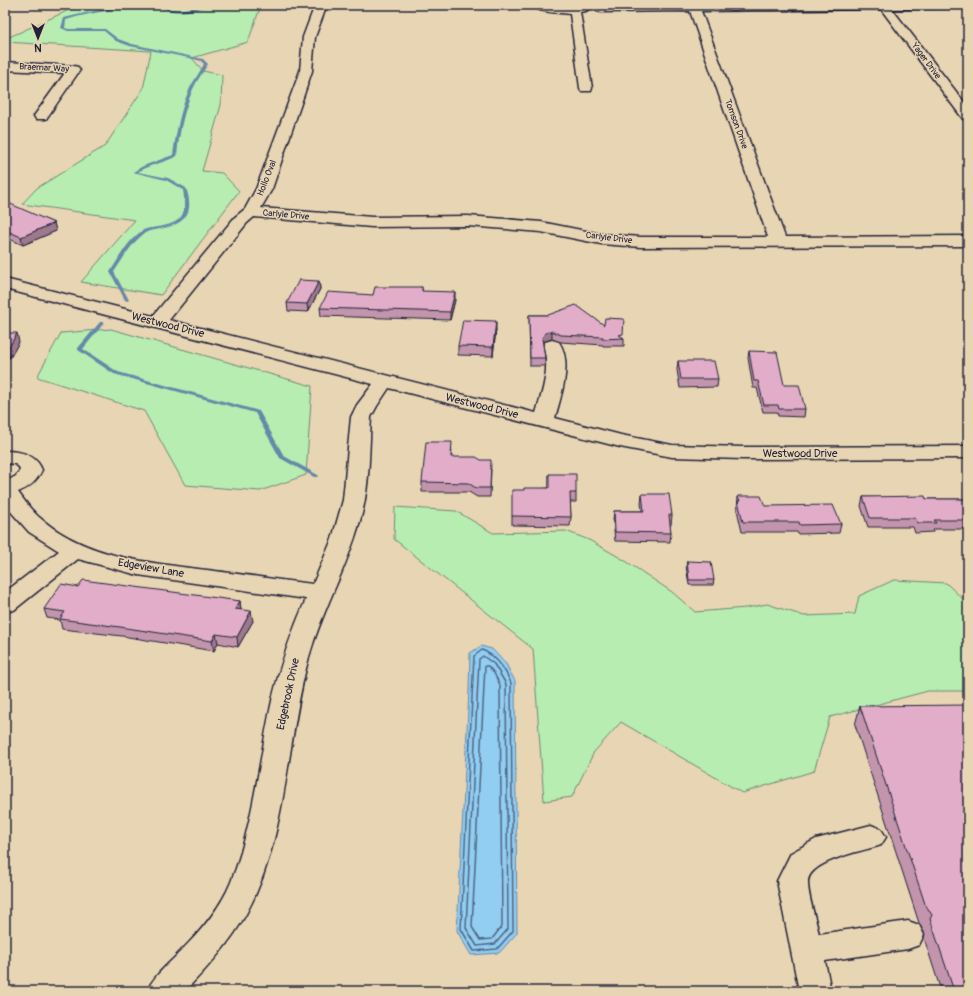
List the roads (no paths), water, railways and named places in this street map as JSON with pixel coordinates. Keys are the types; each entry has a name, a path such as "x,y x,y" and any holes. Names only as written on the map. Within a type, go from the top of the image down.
{"street":[{"name":"Hollo Oval","path":"157,322 241,220 251,212 264,189 306,71 309,38 321,5"},
{"path":"538,5 555,9 572,10 584,8 587,5"},
{"path":"601,8 968,5"},
{"name":"Yager Drive","path":"884,6 968,116"},
{"name":"Tomson Drive","path":"694,8 778,241"},
{"path":"572,10 576,14 586,88"},
{"name":"Braemar Way","path":"5,66 74,70 41,116"},
{"name":"Carlyle Drive","path":"251,212 372,222 468,221 541,227 602,239 641,242 968,241"},
{"name":"Westwood Drive","path":"5,284 157,322 384,382 620,441 672,451 744,453 968,452"},
{"path":"544,422 550,401 555,366 556,355 552,346"},
{"name":"Edgebrook Drive","path":"163,991 196,957 220,928 235,906 245,886 263,820 282,717 298,650 340,549 352,512 361,418 367,405 384,382"},
{"name":"Edgeview Lane","path":"5,457 20,458 27,461 30,465 31,470 24,481 5,490 27,519 48,535 76,550 105,560 146,569 321,593"},
{"path":"5,604 76,550"},
{"path":"815,991 792,881 802,862 827,848 871,837"},
{"path":"806,950 908,935"}],"water":[{"path":"481,646 492,649 506,664 515,681 517,933 499,953 471,955 457,931 470,653"}],"waterway":[{"path":"127,300 112,272 131,244 140,234 147,230 169,226 181,220 184,216 187,205 185,189 167,179 135,172 139,169 175,156 179,127 188,97 206,64 202,60 131,45 117,40 105,30 68,30 63,28 65,19 87,13 122,8 158,6 174,11 184,11 206,5"},
{"path":"102,323 80,349 116,373 257,412 282,457 316,476"}]}
